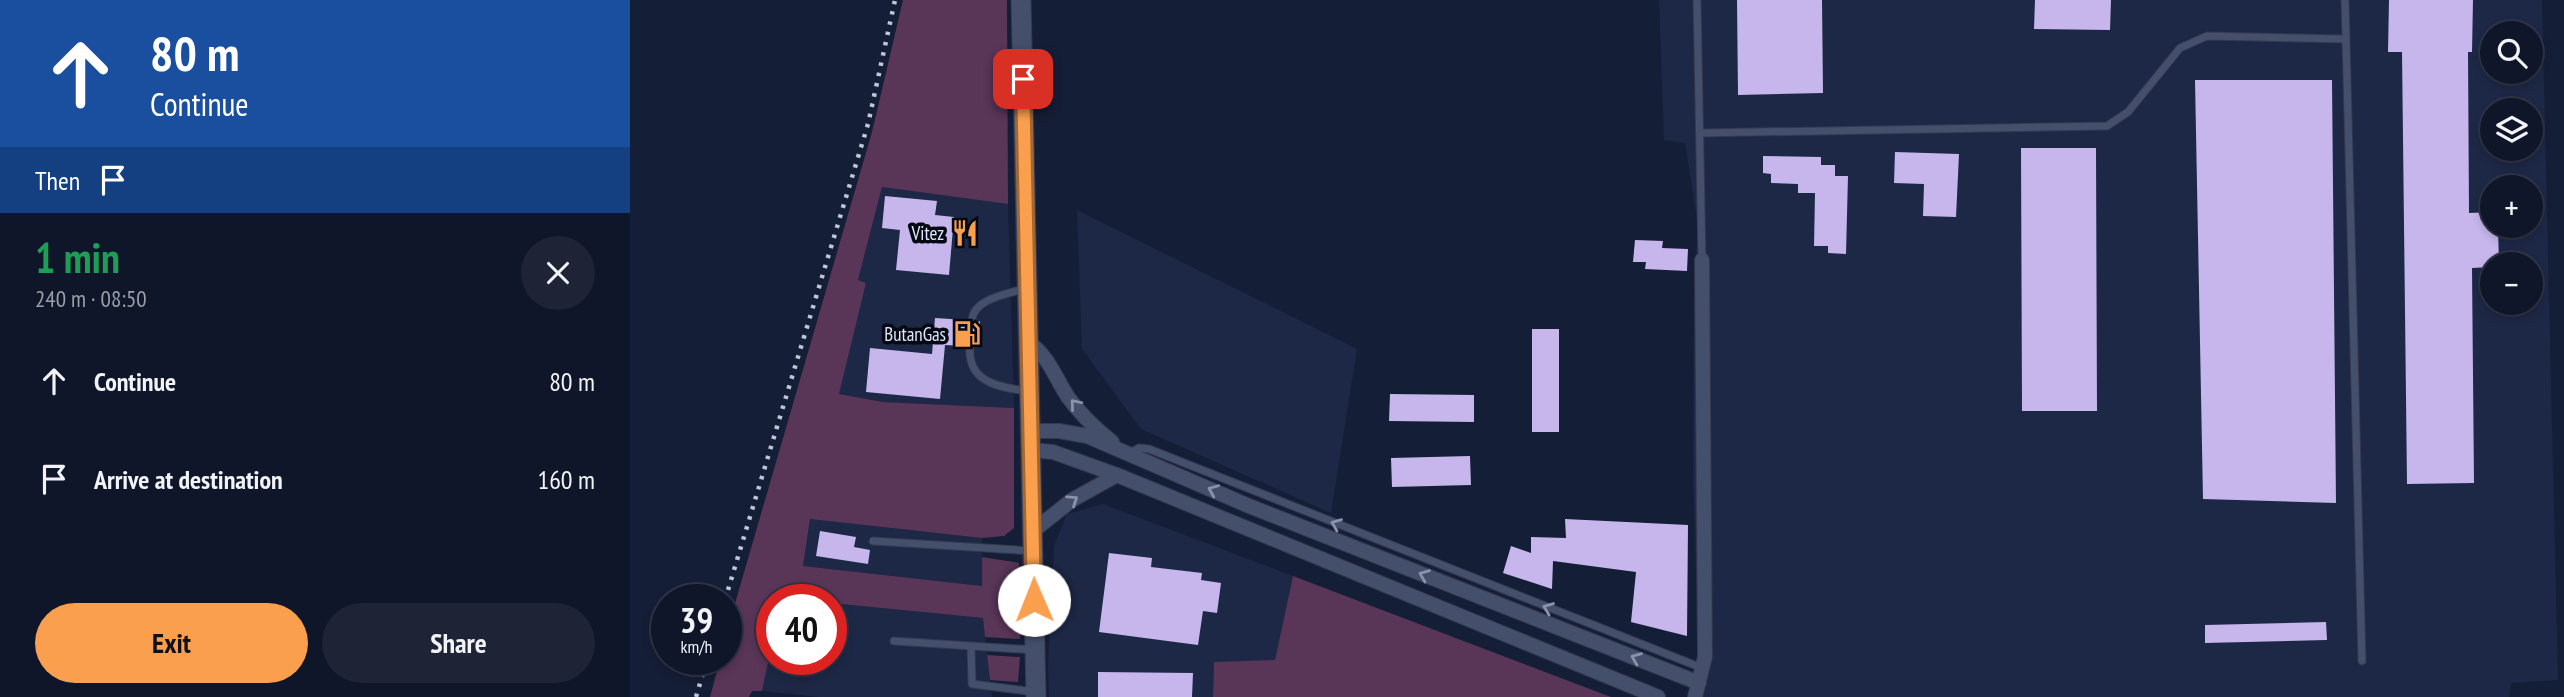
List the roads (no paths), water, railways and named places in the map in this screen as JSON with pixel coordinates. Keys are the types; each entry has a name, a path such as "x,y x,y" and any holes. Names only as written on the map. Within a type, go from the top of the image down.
{"street":[{"path":"1021,0 1036,694"},
{"path":"1031,440 1059,432 1087,436 1249,506 1699,683 1705,643 1702,260"},
{"path":"1029,343 1036,347 1069,398 1096,428 1126,453"},
{"path":"1031,440 1054,452 1117,475 1658,697"},
{"path":"1033,541 1072,500 1117,475"}],"lane":[{"path":"1697,0 1702,260"},
{"path":"2345,0 2362,661"},
{"path":"1700,133 2108,126 2128,112 2180,48 2207,36 2345,39"},
{"path":"972,320 972,314 987,301 1027,288"},
{"path":"970,346 969,358 976,373 984,380 1005,388 1030,391"},
{"path":"873,541 1033,541"},
{"path":"894,641 1035,650"},
{"path":"971,646 972,684 1036,694"}],"railway":[{"path":"730,584 868,124 895,0"},
{"path":"696,697 703,675"}],"place":[{"name":"Vitez","path":"965,233"},
{"name":"ButanGas","path":"967,334"}]}
